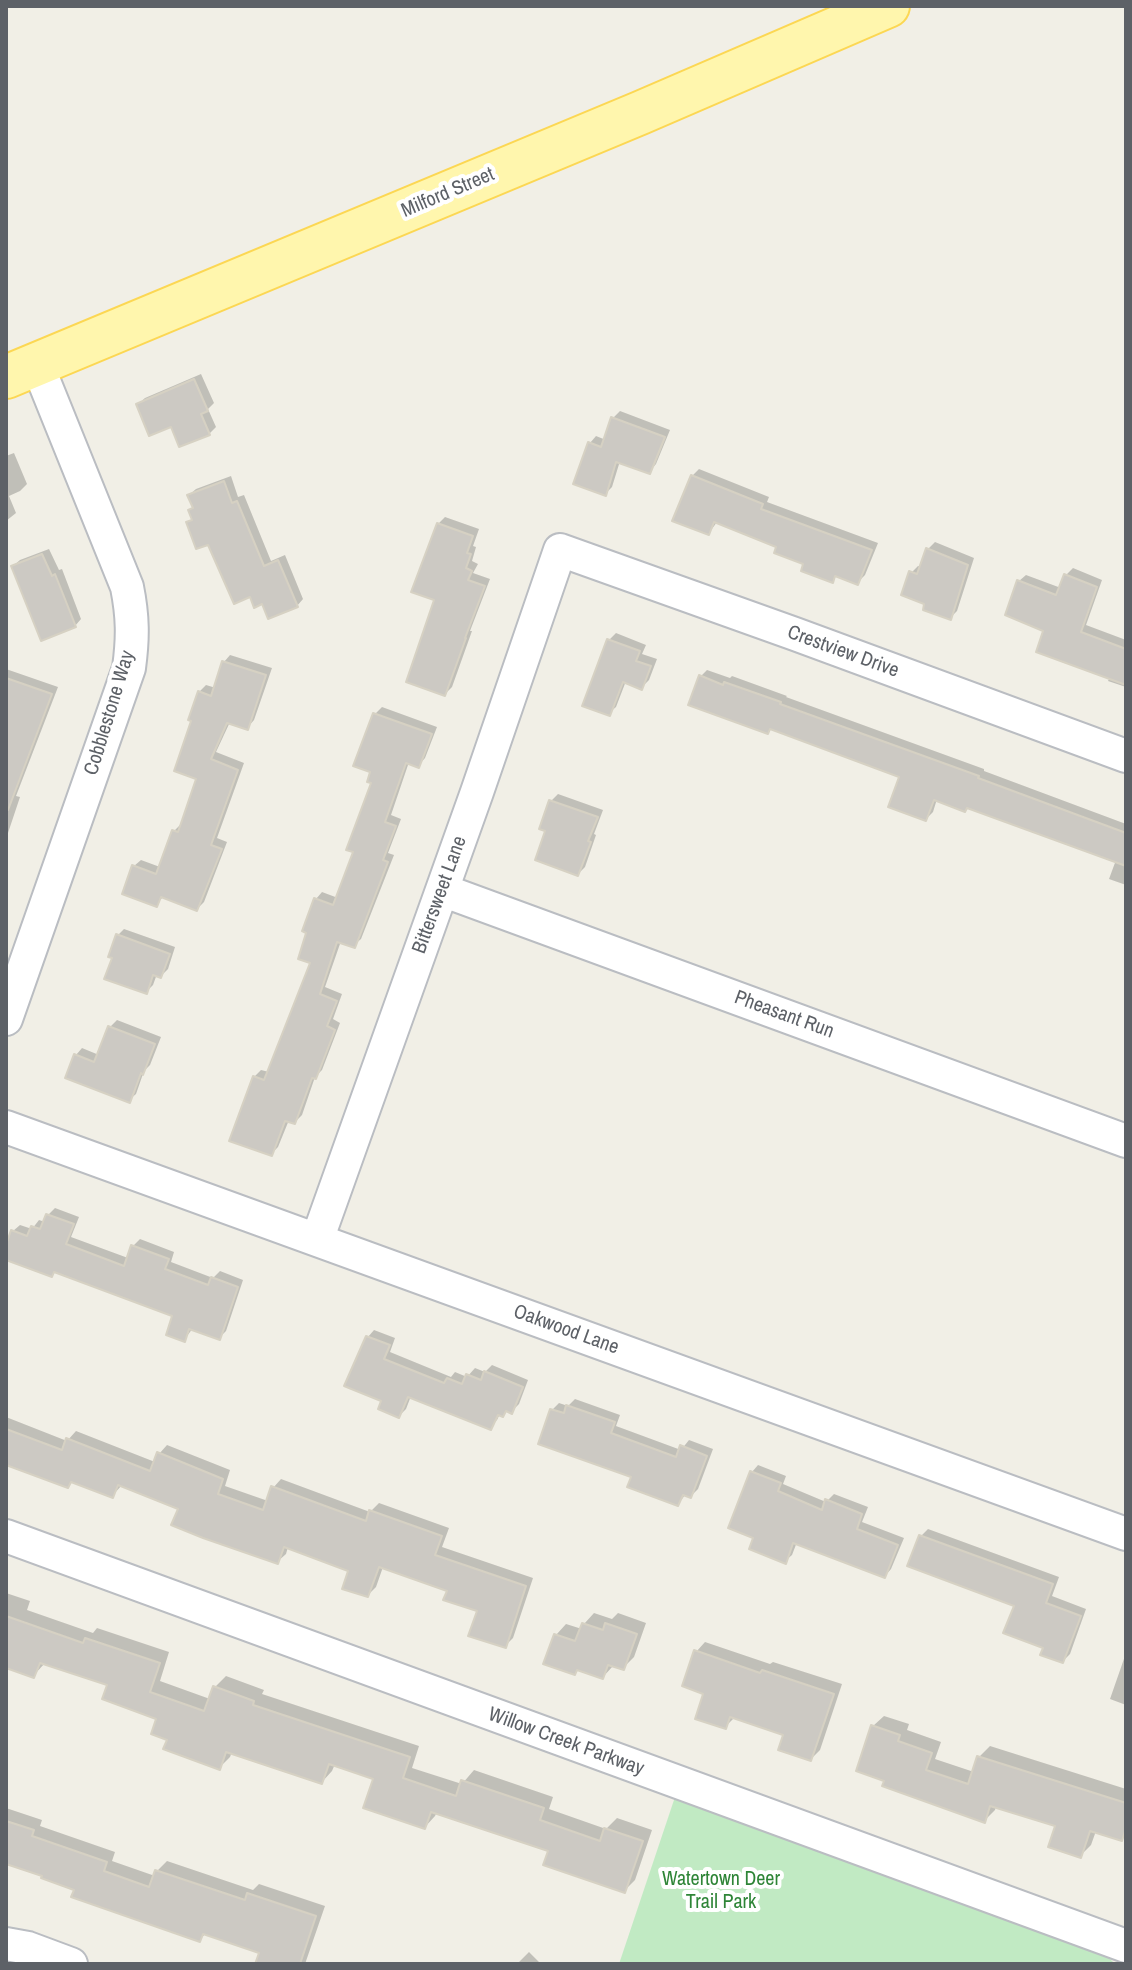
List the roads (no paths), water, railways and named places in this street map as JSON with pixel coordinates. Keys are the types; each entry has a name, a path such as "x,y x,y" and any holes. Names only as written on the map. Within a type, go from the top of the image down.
{"main road":[{"name":"Milford Street","path":"21,370 640,113 888,6"}],"street":[{"name":"Cobblestone Way","path":"6,1019 129,668 133,638 133,613 127,587 21,370"},
{"name":"Crestview Drive","path":"560,550 1126,756"},
{"name":"Bittersweet Lane","path":"317,1240 560,550"},
{"name":"Pheasant Run","path":"442,890 1126,1141"},
{"name":"Oakwood Lane","path":"6,1127 1126,1534"},
{"name":"Willow Creek Parkway","path":"6,1536 1126,1946"},
{"path":"6,1944 28,1948 71,1964"}],"park label":[{"name":"Watertown Deer Trail Park","path":"721,1892"}]}
